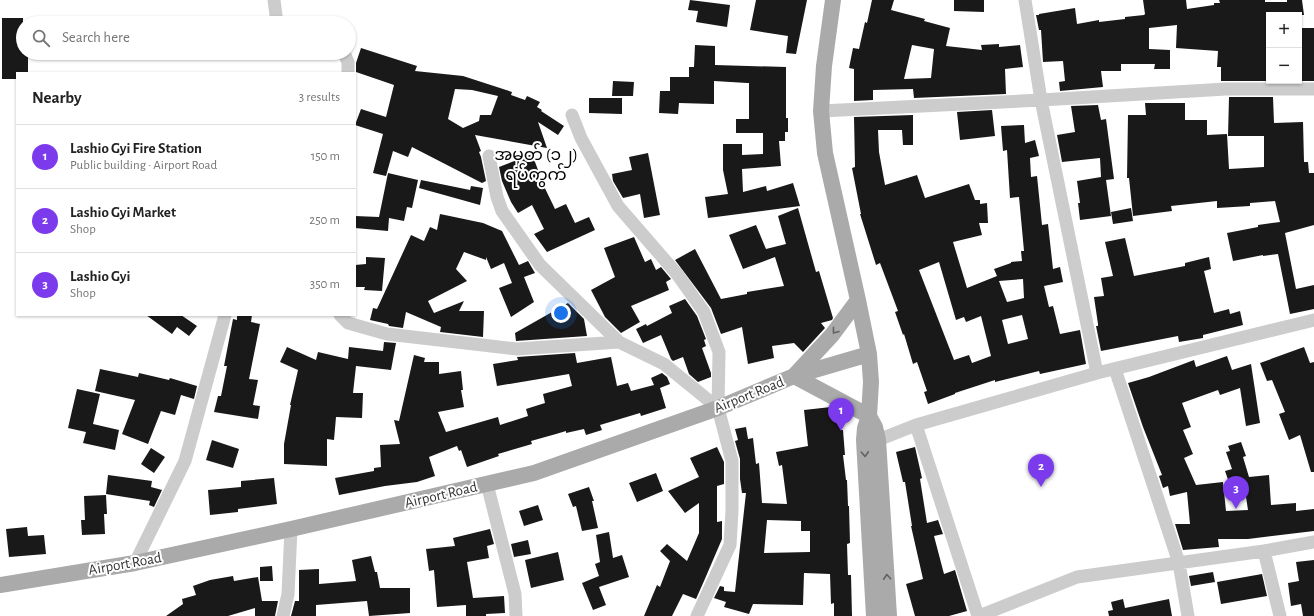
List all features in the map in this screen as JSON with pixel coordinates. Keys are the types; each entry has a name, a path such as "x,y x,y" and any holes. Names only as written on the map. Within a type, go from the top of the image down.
{"main road":[{"path":"833,0 824,66 821,111 825,153 869,354 871,382 869,416 865,428 864,440 874,616"},
{"path":"858,300 832,336 794,376 869,416 875,427 878,440 889,616"},
{"name":"Airport Road","path":"0,585 135,563 291,529 534,472 718,408 794,376 869,354"}],"street":[{"path":"274,0 276,16"},
{"path":"1025,0 1041,100 1097,373"},
{"path":"347,60 348,72"},
{"path":"821,111 1226,89 1314,89"},
{"path":"572,115 581,138 618,206 677,274 704,312 719,352 718,408 732,461 730,545 697,616"},
{"path":"489,156 496,197 502,211 540,265 619,342 664,364 718,408"},
{"path":"135,563 185,460 225,316"},
{"path":"341,316 348,323 387,334 516,350 619,342"},
{"path":"878,440 916,425 1097,373 1314,320"},
{"path":"1115,369 1179,563 1188,616"},
{"path":"916,425 979,616 1077,577 1264,552 1314,542"},
{"path":"487,484 515,594 516,616"},
{"path":"283,616 288,594 291,529"},
{"path":"1264,552 1280,616"}],"building":[{"path":"690,0 730,5 727,27 696,22 698,11 688,10"},
{"path":"756,0 807,0 796,54 786,53 788,36 750,30"},
{"path":"872,0 894,0 891,10 925,19 924,21 950,28 946,46 982,50 981,45 999,44 999,47 1020,45 1023,67 1005,69 1006,94 914,98 913,89 873,90 873,100 854,101 854,69 849,68 853,48 859,49 865,22 867,23","holes":["912,45 934,49 931,78 904,79"]},
{"path":"954,0 984,0 984,12 954,11"},
{"path":"1143,0 1186,0 1187,9 1214,5 1214,3 1220,3 1219,0 1265,0 1265,2 1287,2 1287,0 1302,0 1304,15 1302,15 1302,12 1266,12 1266,81 1221,81 1221,67 1217,67 1218,51 1176,48 1177,25 1149,28 1149,49 1170,50 1170,69 1154,69 1155,64 1121,64 1121,71 1101,71 1103,87 1060,91 1059,82 1065,81 1063,61 1043,62 1041,30 1039,30 1036,15 1075,8 1077,24 1099,20 1099,22 1125,19 1125,17 1145,14"},
{"path":"2,18 16,18 16,60 28,60 28,72 16,72 16,79 2,79"},
{"path":"1302,28 1314,28 1314,81 1302,81"},
{"path":"695,45 715,46 715,65 786,67 786,118 788,118 788,132 785,132 785,141 779,141 781,166 742,169 743,192 766,186 767,191 793,183 800,206 708,218 705,197 728,194 723,170 723,144 742,144 742,155 763,154 763,133 736,133 736,119 749,119 749,83 714,81 714,104 679,103 678,114 659,113 660,91 670,91 670,77 689,77 689,67 694,67"},
{"path":"361,48 417,66 415,71 463,76 512,92 511,95 525,100 527,96 540,102 537,107 542,110 541,111 564,126 558,135 538,122 547,148 475,135 481,151 479,152 486,181 482,183 412,147 408,157 393,151 386,176 373,173 383,134 356,125 356,122 361,109 386,117 394,85 356,72 356,63","holes":["455,89 472,90 498,96 491,115 480,115 479,121 463,128 448,119"]},
{"path":"613,81 634,82 633,96 612,96"},
{"path":"1229,97 1273,97 1274,123 1303,122 1304,162 1308,162 1309,173 1314,173 1314,225 1285,233 1296,289 1314,285 1314,309 1290,314 1278,254 1263,255 1233,261 1227,233 1258,227 1258,225 1280,222 1275,201 1250,203 1250,206 1217,208 1217,201 1171,206 1172,211 1133,216 1129,178 1127,178 1128,115 1146,115 1145,103 1185,103 1185,120 1207,120 1207,135 1227,134 1229,169 1264,167 1264,136 1228,136"},
{"path":"589,98 622,98 622,114 589,113"},
{"path":"1098,105 1101,120 1106,119 1114,179 1106,180 1111,216 1080,220 1078,203 1080,203 1077,181 1101,177 1100,158 1062,162 1057,135 1075,132 1071,106"},
{"path":"992,110 995,136 960,140 957,112"},
{"path":"913,115 913,145 903,145 902,130 878,130 879,152 885,185 917,175 925,198 969,184 975,200 980,200 980,204 987,203 988,223 979,223 982,235 953,242 967,288 997,276 994,269 1011,262 1022,261 1021,251 1024,251 1019,197 1010,198 1007,150 1003,151 1001,126 1024,125 1025,143 1035,140 1039,156 1030,158 1031,177 1037,176 1042,225 1048,224 1053,269 1060,267 1063,282 1044,286 1049,307 1053,306 1060,334 1080,330 1086,364 1040,374 1039,371 995,382 995,380 955,393 928,404 924,392 927,391 917,362 913,364 904,334 903,335 895,312 898,311 880,263 876,265 860,214 852,168 855,167 854,117","holes":["939,262 956,320 964,317 966,322 981,316 991,356 972,363 969,355 954,360 919,270","1023,279 1024,298 1007,302 999,281","1022,315 1028,339 1008,344 1002,320"]},
{"path":"648,153 660,215 644,218 640,194 623,198 613,181 612,174 632,170 629,157"},
{"path":"532,154 540,178 555,209 566,204 575,223 589,217 595,230 547,252 534,234 544,229 532,205 518,213 511,202 502,181 499,167"},
{"path":"388,173 418,180 412,208 407,207 404,221 389,218 388,231 356,228 356,216 379,217"},
{"path":"421,180 470,190 471,186 483,188 480,205 419,188"},
{"path":"798,208 816,272 819,271 833,318 832,320 821,323 825,328 803,352 794,343 772,346 774,358 748,364 742,327 721,334 711,308 675,260 695,249 721,299 747,294 747,292 784,286 775,257 743,269 729,235 756,225 766,249 786,244 778,216"},
{"path":"1131,208 1133,221 1113,224 1111,212"},
{"path":"440,214 483,223 502,231 519,265 528,261 535,273 524,277 534,302 511,317 499,288 512,283 504,263 491,269 486,257 486,260 464,252 456,269 467,281 428,301 434,313 464,301 459,311 484,311 483,337 440,332 441,327 406,312 403,328 389,326 388,324 370,320 373,308 377,309 411,235 424,241 430,227 437,230"},
{"path":"634,237 645,262 651,259 656,270 661,267 671,279 666,282 669,290 631,306 640,322 621,333 605,317 591,290 615,277 604,248"},
{"path":"1125,238 1134,276 1185,266 1185,263 1209,257 1211,269 1204,271 1214,313 1229,309 1230,314 1240,311 1243,325 1203,335 1203,338 1179,342 1178,336 1101,351 1096,326 1098,326 1098,324 1094,297 1104,296 1101,278 1113,276 1105,242"},
{"path":"366,257 385,258 382,291 364,290 365,287 356,287 356,265 366,264"},
{"path":"685,299 697,316 706,339 704,340 706,346 702,348 711,377 698,382 689,374 683,357 673,361 671,359 661,335 643,343 636,329 646,324 647,326 672,313 669,306"},
{"path":"568,303 584,319 587,336 516,341 515,333"},
{"path":"147,316 182,316 197,326 189,336 177,327 172,334"},
{"path":"237,316 252,316 251,322 260,324 249,379 258,380 253,405 260,406 258,419 214,412 218,396 221,396 227,366 224,366 233,319 237,320"},
{"path":"384,342 396,343 391,370 356,366 353,393 363,393 362,418 336,417 334,440 327,439 327,466 284,464 284,444 290,405 298,370 280,362 287,347 316,360 318,352 348,359 349,347 383,351"},
{"path":"1304,347 1310,363 1314,362 1314,472 1311,472 1300,435 1289,440 1279,414 1285,412 1272,380 1267,381 1260,363"},
{"path":"575,353 577,363 611,357 617,386 628,383 631,391 654,385 651,378 662,373 667,377 670,384 660,388 666,408 641,416 640,413 600,425 602,430 586,435 584,429 566,433 566,431 531,441 532,444 498,454 499,456 467,467 461,450 459,451 457,446 429,457 435,476 417,482 385,486 339,495 335,478 374,471 374,468 381,467 380,445 400,444 394,420 399,421 414,355 425,358 424,362 439,362 439,374 461,371 463,390 461,390 464,407 438,412 446,432 498,417 500,425 528,416 526,409 545,403 543,394 572,386 569,374 497,386 493,364 518,360 517,357"},
{"path":"1227,356 1232,370 1251,364 1260,423 1246,426 1240,388 1220,395 1218,390 1182,403 1191,427 1183,430 1193,454 1184,458 1196,485 1223,482 1226,511 1248,510 1244,484 1231,488 1225,471 1232,469 1226,452 1230,451 1228,446 1241,442 1246,456 1243,457 1249,477 1269,475 1271,505 1296,503 1296,511 1314,509 1314,531 1248,539 1218,539 1219,547 1183,550 1175,524 1190,524 1187,492 1170,496 1168,486 1163,488 1159,476 1162,475 1128,383 1149,377 1194,360 1196,367"},
{"path":"100,369 138,377 139,373 169,380 170,378 197,386 194,399 181,395 175,415 161,411 148,444 122,434 135,400 95,391"},
{"path":"77,389 100,394 93,424 119,430 115,450 83,443 86,432 68,428"},
{"path":"831,407 838,410 841,430 843,430 845,455 843,455 849,506 850,543 847,544 848,575 851,575 852,616 834,616 834,603 831,604 830,574 804,573 803,605 753,604 749,614 724,607 726,602 714,598 720,586 724,587 724,591 735,592 746,493 742,493 740,459 735,441 738,440 735,429 746,427 748,439 753,438 756,464 759,463 762,503 787,504 782,465 779,466 776,452 808,446 804,410","holes":["767,520 801,521 801,531 810,531 810,552 764,553"]},
{"path":"212,440 239,449 233,468 206,460"},
{"path":"717,447 724,462 724,484 717,486 717,522 722,521 722,539 704,581 696,599 683,594 672,616 644,616 657,585 660,587 670,561 660,551 667,544 687,561 699,533 699,503 685,513 668,491 699,477 690,458"},
{"path":"915,447 922,478 920,479 927,523 938,520 943,534 934,536 944,574 955,570 967,611 949,616 915,616 906,584 923,579 911,526 905,482 903,482 896,452"},
{"path":"151,448 165,457 154,473 141,464"},
{"path":"656,473 663,491 637,502 629,483"},
{"path":"108,475 152,481 151,487 162,490 154,507 149,505 150,501 106,494"},
{"path":"274,478 277,504 238,509 238,512 210,515 208,490 241,487 241,481"},
{"path":"589,487 594,501 592,501 598,528 582,531 576,506 573,507 568,494"},
{"path":"106,495 107,514 104,514 105,534 82,535 81,520 85,520 84,496"},
{"path":"538,505 543,520 524,526 519,511"},
{"path":"27,527 28,536 44,535 46,554 9,557 6,529"},
{"path":"490,529 494,544 487,546 489,558 467,562 473,598 504,596 505,613 486,614 486,616 466,616 466,605 437,607 434,570 429,571 426,549 455,546 453,538"},
{"path":"609,532 613,558 622,555 629,577 599,587 606,605 593,610 582,583 599,576 595,564 600,562 596,535"},
{"path":"528,540 531,554 514,557 511,544"},
{"path":"558,552 564,580 531,588 525,560"},
{"path":"371,556 375,572 377,572 380,588 410,588 410,613 369,616 367,601 316,605 316,616 291,616 295,601 299,601 299,570 319,569 319,584 356,581 352,560"},
{"path":"1314,560 1314,616 1303,616 1301,604 1291,606 1288,583 1299,581 1296,562"},
{"path":"272,566 273,581 260,581 260,567"},
{"path":"1213,572 1215,582 1191,586 1189,576"},
{"path":"1262,574 1267,596 1221,604 1217,582"},
{"path":"233,576 234,581 258,577 262,601 278,601 275,616 255,616 255,608 228,616 166,616 183,604 182,599 196,595 193,586 210,580"},
{"path":"1123,599 1125,608 1169,599 1172,616 1109,616 1108,611 1113,610 1111,602"}],"place":[{"name":"Lashio Gyi Fire Station","path":"841,431"},
{"name":"Lashio Gyi Market","path":"1041,487"},
{"name":"Lashio Gyi","path":"1236,509"}],"district":[{"name":"အမှတ် (၁၂) ရပ်ကွက်","path":"536,164"}]}
